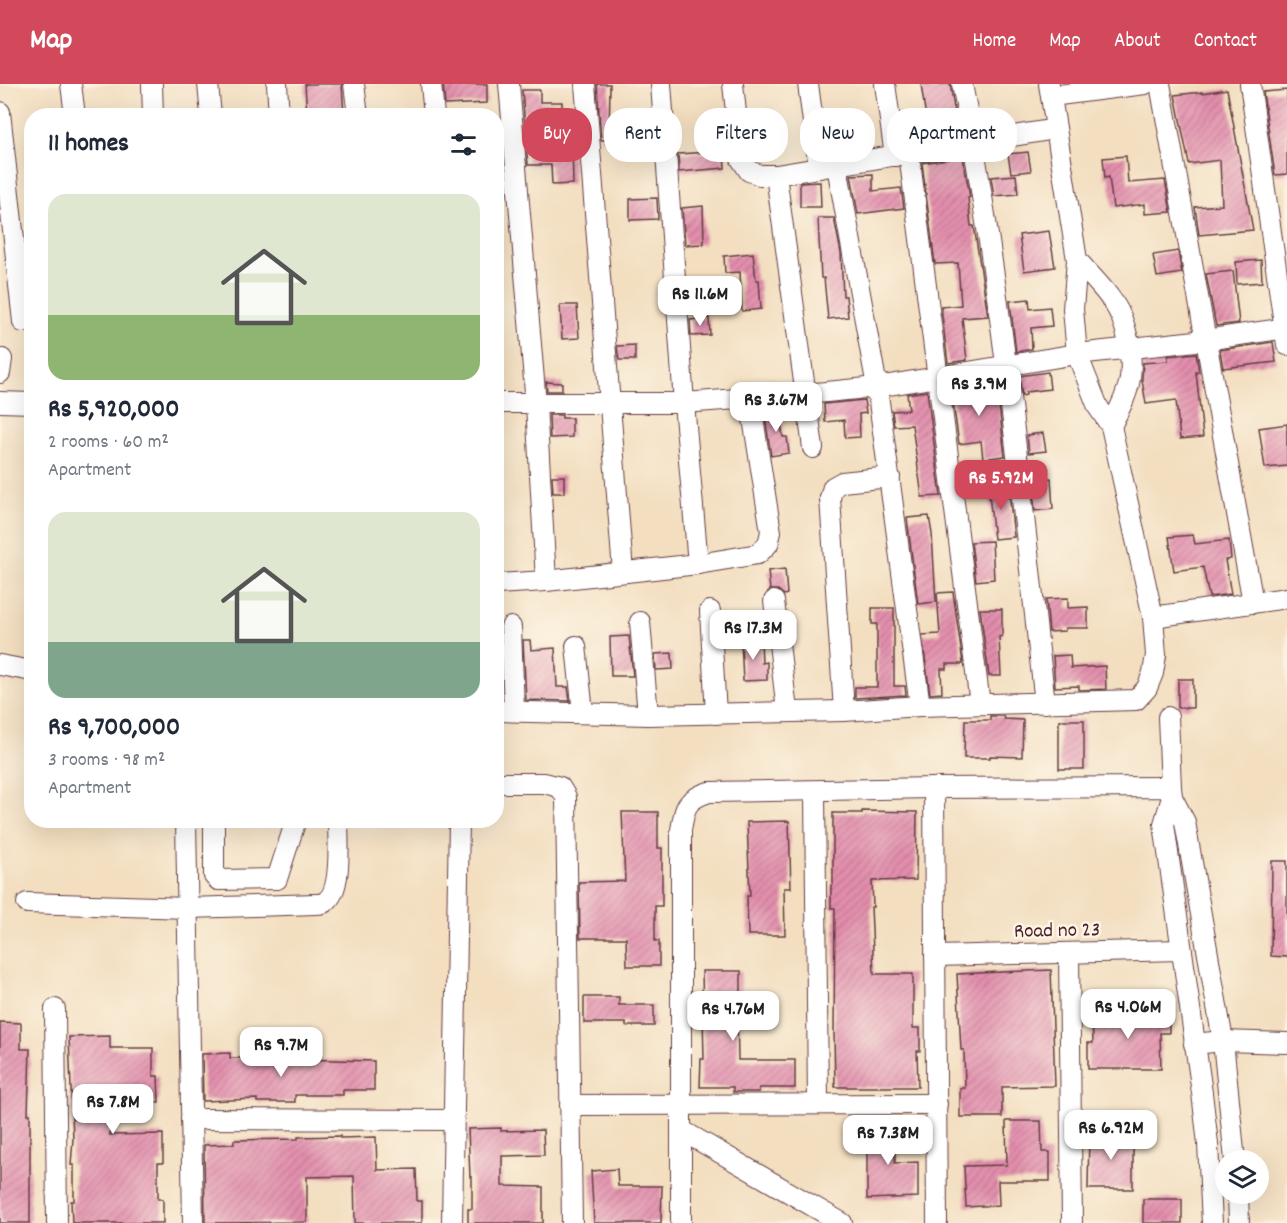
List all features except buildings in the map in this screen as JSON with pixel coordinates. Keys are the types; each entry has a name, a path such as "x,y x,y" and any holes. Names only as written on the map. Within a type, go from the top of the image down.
{"street":[{"path":"71,84 74,108"},
{"path":"152,84 153,108"},
{"path":"208,84 210,108"},
{"path":"277,84 278,108"},
{"path":"354,84 357,108"},
{"path":"431,84 433,108"},
{"path":"509,84 536,404 546,581"},
{"path":"585,84 623,572"},
{"path":"661,84 698,564"},
{"path":"733,84 741,159 749,171 760,175 776,175 887,157"},
{"path":"808,84 877,387 920,706"},
{"path":"885,84 891,108"},
{"path":"962,84 966,108"},
{"path":"511,627 505,711 648,715 716,714 1136,700 1143,694 1153,673 1156,655 1153,617 1111,426 1098,407 1077,354 1073,309 1077,260 1050,90 1145,84"},
{"path":"1160,84 1253,603"},
{"path":"504,403 684,403 750,399 877,387 1077,354 1286,334 1250,84"},
{"path":"0,112 23,322"},
{"path":"1017,136 1056,129"},
{"path":"903,162 939,376 980,704"},
{"path":"976,162 1006,366 1045,703"},
{"path":"776,175 813,448"},
{"path":"1077,260 1115,304 1129,349 1130,379 1111,426"},
{"path":"504,584 698,564 758,554 768,544 771,522 750,399"},
{"path":"0,402 24,403"},
{"path":"844,711 830,498 833,487 842,482 890,477"},
{"path":"1153,617 1287,598"},
{"path":"774,601 787,711"},
{"path":"710,611 716,714"},
{"path":"640,622 648,715"},
{"path":"576,646 583,713"},
{"path":"0,665 24,670"},
{"path":"1168,717 1172,792 1164,824 1208,1144 1212,1223"},
{"path":"504,783 544,783 560,787 566,796 572,1223"},
{"path":"681,1223 681,831 684,808 694,796 709,792 934,788 1172,792"},
{"path":"934,788 937,1223"},
{"path":"815,791 818,1103"},
{"path":"1172,792 1185,822 1223,1041 1234,1150"},
{"path":"186,828 193,1223"},
{"path":"214,828 214,876 218,880 277,879 293,828"},
{"path":"27,903 188,908 326,902 334,892 337,879 338,828"},
{"path":"452,1223 459,828"},
{"name":"Road no 23","path":"935,956 1181,950"},
{"path":"1069,953 1072,1223"},
{"path":"55,1009 57,1223"},
{"path":"1194,1044 1223,1041 1287,1043"},
{"path":"570,1105 937,1104"},
{"path":"191,1119 453,1120"},
{"path":"681,1130 842,1223"},
{"path":"1238,1204 1239,1223"}]}
